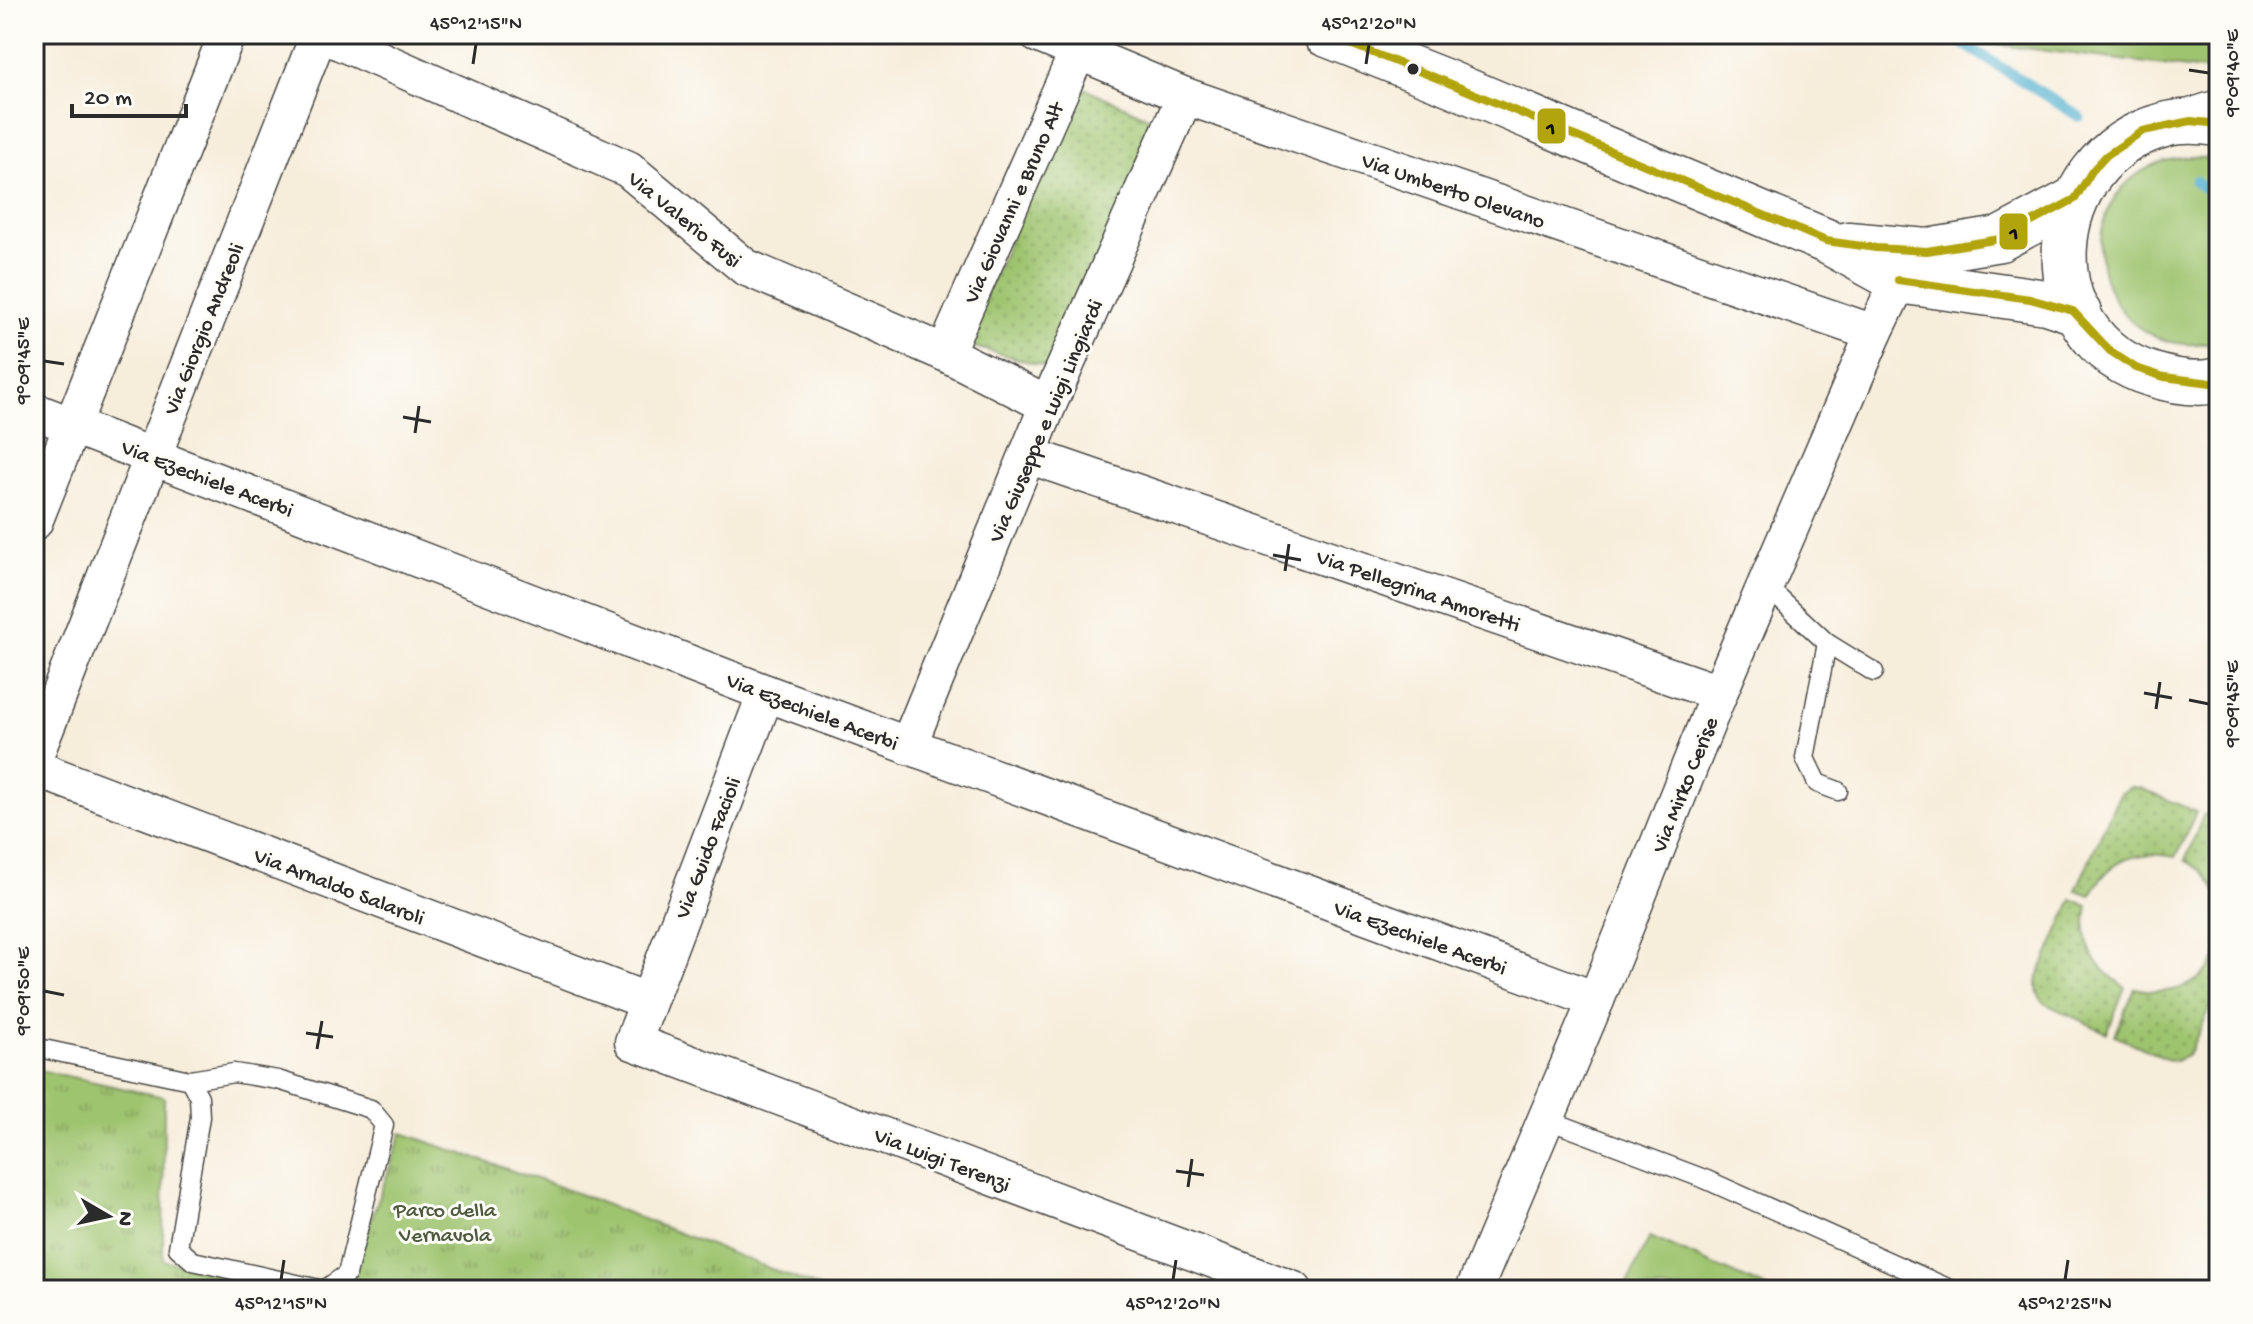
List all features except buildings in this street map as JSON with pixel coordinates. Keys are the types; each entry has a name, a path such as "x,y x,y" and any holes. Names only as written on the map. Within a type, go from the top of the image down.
{"street":[{"path":"34,522 227,34"},
{"name":"Via Valerio Fusi","path":"321,34 628,169 745,267 945,353 1048,405"},
{"name":"Via Giorgio Andreoli","path":"34,758 151,455 321,34"},
{"name":"Via Umberto Olevano","path":"1037,34 1185,96 1874,333"},
{"path":"1325,34 1826,241 1899,281 2046,302 2079,313"},
{"name":"Via Giovanni e Bruno Alt","path":"945,353 1078,51"},
{"name":"Via Giuseppe e Luigi Lingiardi","path":"908,746 1048,405 1185,96"},
{"path":"2210,119 2167,124 2143,131 2107,155 2092,171 2075,199 2067,221 2064,245 2067,280 2079,313 2090,332 2112,354 2140,371 2173,381 2217,382"},
{"path":"1826,241 1927,251 2000,239 2075,199"},
{"name":"Via Mirko Cerise","path":"1474,1290 1596,1000 1719,693 1899,281"},
{"name":"Via Ezechiele Acerbi","path":"34,411 766,693 1596,1000"},
{"name":"Via Pellegrina Amoretti","path":"1028,455 1719,693"},
{"name":"Via Guido Facioli","path":"647,1001 766,693"},
{"name":"Via Arnaldo Salaroli","path":"34,768 647,1001"},
{"name":"Via Luigi Terenzi","path":"647,1001 633,1042 1294,1290"}],"lane":[{"path":"1766,586 1827,643 1874,672"},
{"path":"1827,643 1805,758 1817,783 1838,791"},
{"path":"34,1047 190,1080 234,1073 278,1080 371,1109 384,1125 347,1274 324,1290 193,1261 178,1248 200,1117 199,1097 190,1080"},
{"path":"1546,1119 1707,1180 1952,1290"}],"green space":[{"path":"1995,34 2219,34 2219,62 2204,70 1990,44"},
{"path":"1078,85 1159,122 1055,369 964,344"},
{"path":"2191,157 2219,160 2219,340 2178,343 2145,332 2120,309 2105,279 2101,245 2108,212 2127,183 2161,162"},
{"path":"2131,787 2196,812 2176,857 2137,856 2106,873 2091,895 2076,890 2116,801 2121,793"},
{"path":"2204,814 2219,821 2219,895 2202,871 2185,860"},
{"path":"2072,899 2088,906 2086,932 2092,953 2105,971 2125,987 2107,1033 2046,1004 2038,992 2038,977"},
{"path":"2219,953 2219,990 2188,1055 2176,1061 2166,1059 2115,1035 2135,988 2161,991 2184,987 2204,974"},
{"path":"34,1069 164,1097 163,1260 284,1290 34,1290"},
{"name":"Parco della Vernavola","path":"402,1133 571,1191 825,1290 346,1290"},
{"path":"1650,1237 1771,1290 1624,1290"}],"waterway":[{"path":"1948,34 2080,117"},
{"path":"2195,181 2219,198"}],"transit line":[{"name":"1","path":"1325,34 1826,241 1876,248 1927,251 2000,239 2075,199 2092,171 2107,155 2143,131 2191,121 2219,124"},
{"name":"1","path":"1898,280 2030,299 2073,311 2110,351 2136,368 2164,377 2219,384"}]}
